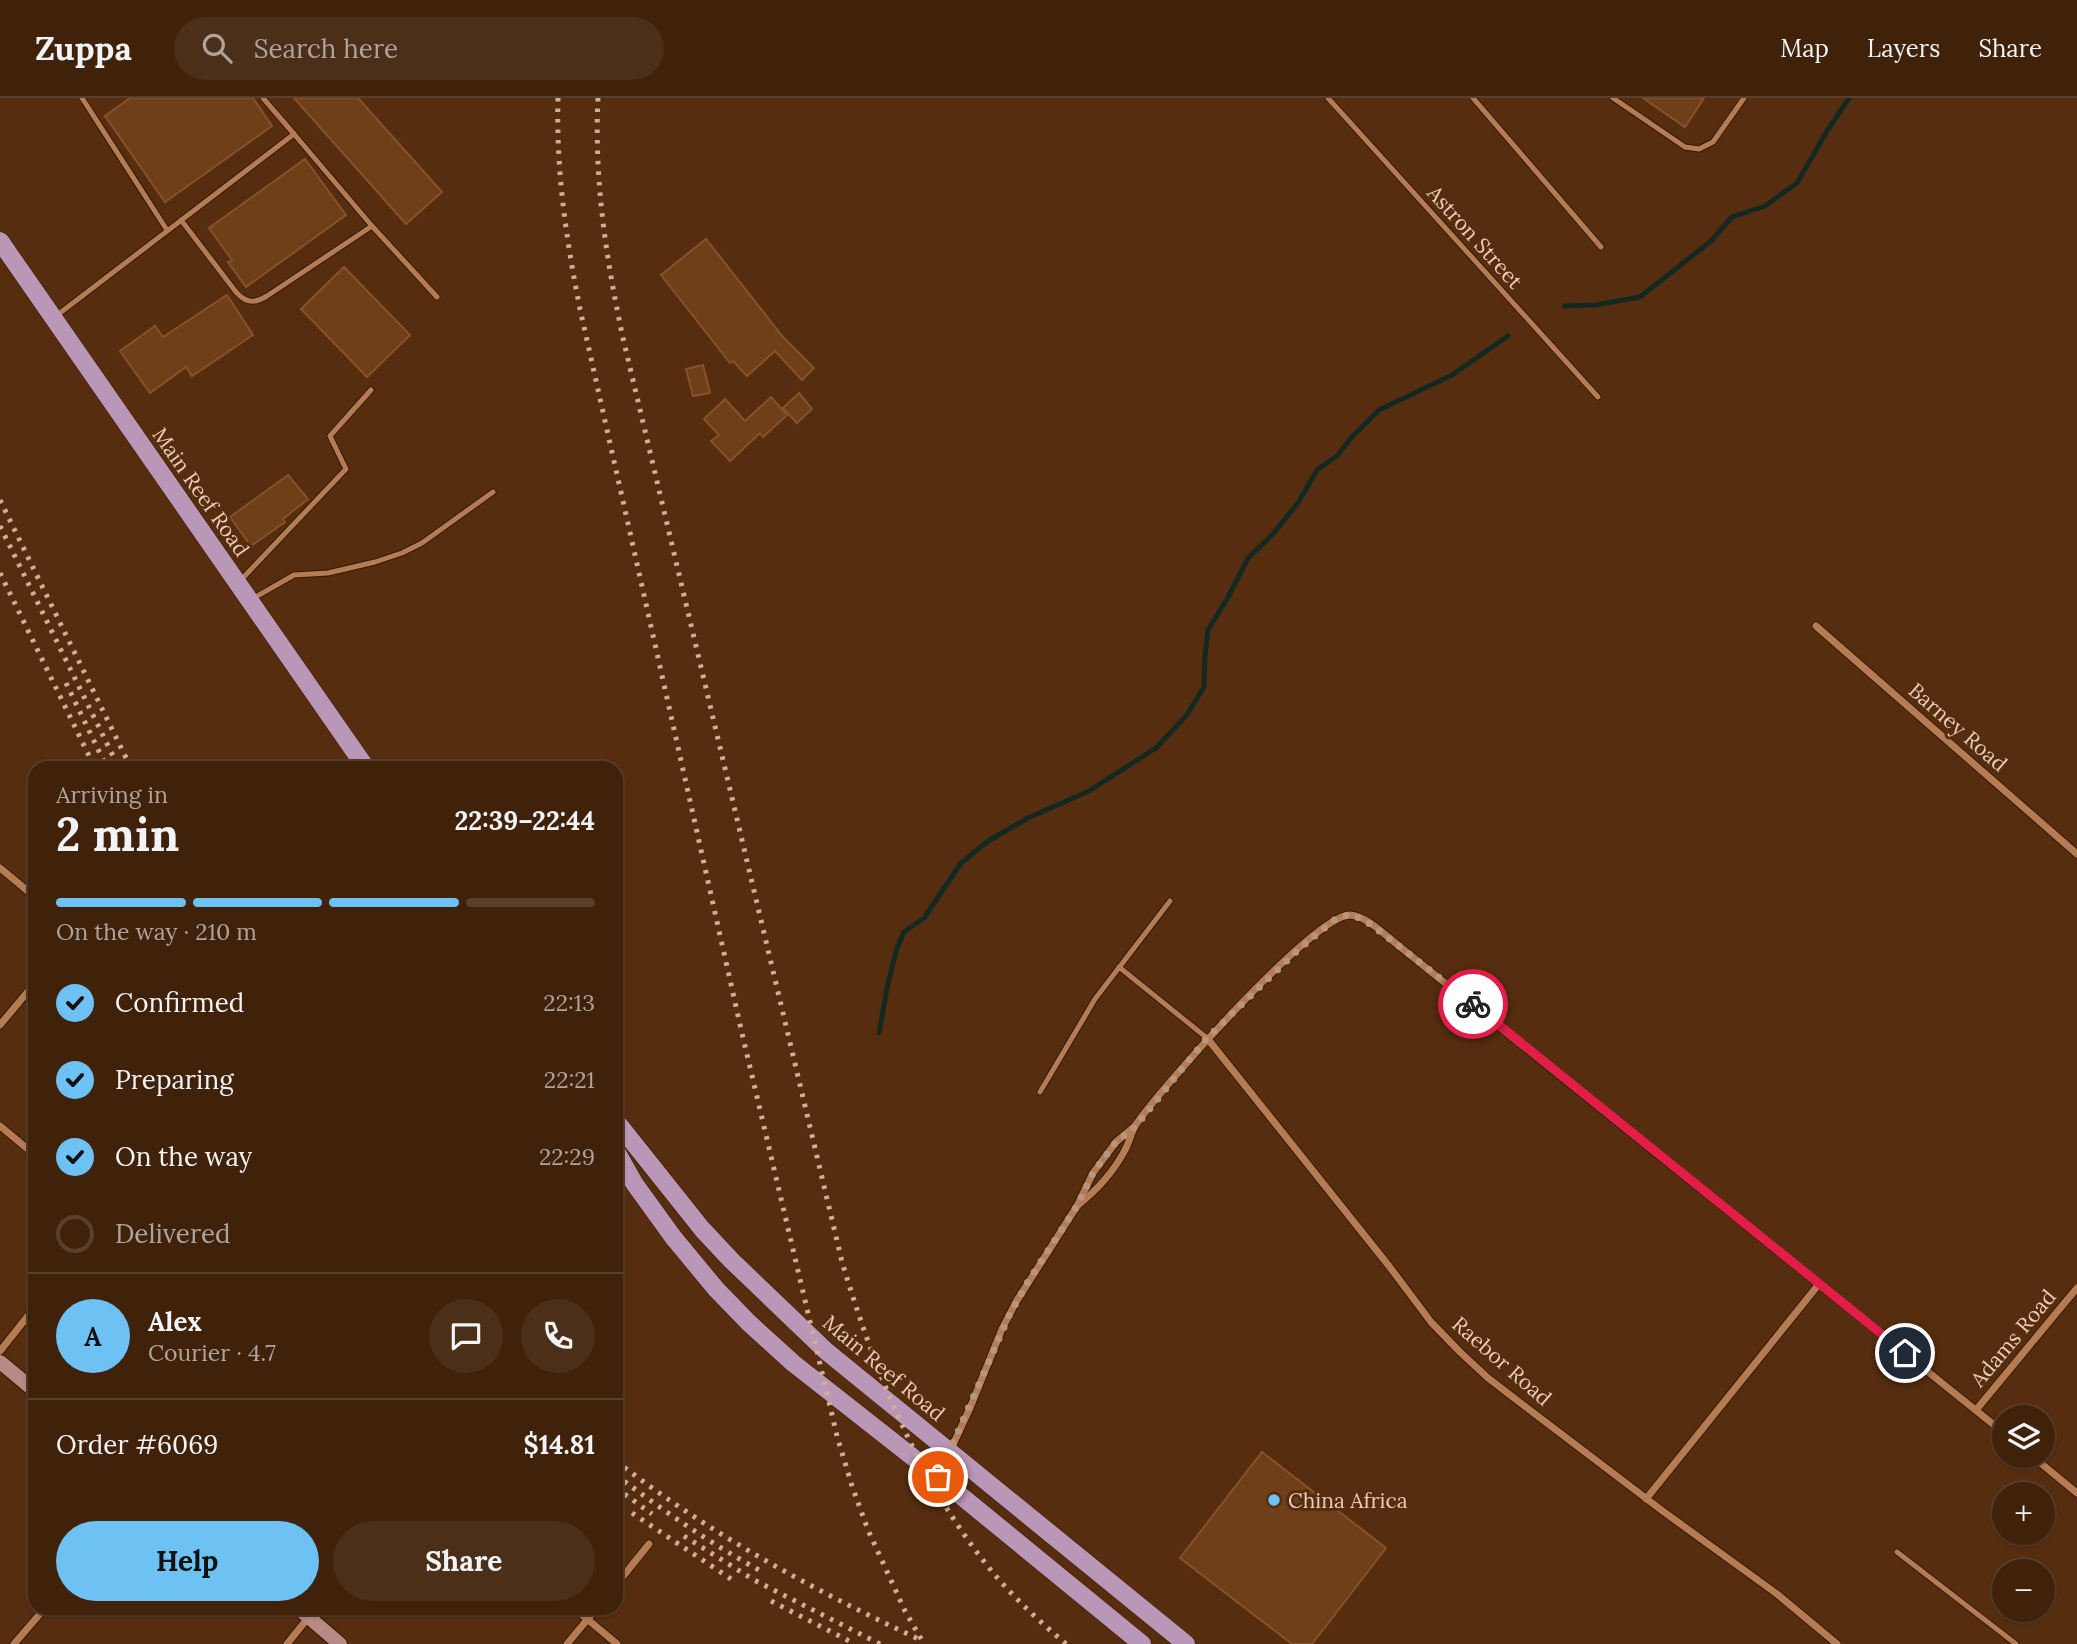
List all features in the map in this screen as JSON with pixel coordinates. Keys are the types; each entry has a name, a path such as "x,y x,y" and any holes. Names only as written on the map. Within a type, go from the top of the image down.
{"main road":[{"name":"Main Reef Road","path":"0,241 361,761"},
{"name":"Main Reef Road","path":"623,1130 702,1229 825,1351 1186,1644"},
{"path":"623,1163 673,1237 716,1289 749,1323 793,1363 938,1477 1142,1644"},
{"path":"0,1362 28,1385"},
{"path":"855,1411 869,1386"},
{"path":"311,1615 340,1644"}],"street":[{"name":"Barney Road","path":"1816,626 2077,854"},
{"path":"0,867 28,891"},
{"path":"1077,1206 1102,1184 1116,1165 1135,1127 1207,1038 1297,951 1334,920 1353,915 1367,922 1463,997 1992,1423"},
{"path":"0,1025 28,991"},
{"name":"Raebor Road","path":"1207,1038 1431,1322 1488,1378 1646,1499 1777,1594 1837,1644"},
{"path":"0,1126 28,1149"},
{"path":"938,1477 1011,1311 1077,1206 1093,1173 1116,1142 1135,1127"},
{"path":"1646,1499 1819,1284"},
{"name":"Adams Road","path":"1976,1410 2077,1288"},
{"path":"0,1350 28,1316"},
{"path":"2047,1468 2077,1493"},
{"path":"623,1576 649,1544"},
{"path":"14,1644 39,1615"},
{"path":"287,1644 305,1615"},
{"path":"582,1615 617,1644"},
{"path":"567,1644 592,1615"}],"lane":[{"path":"82,98 167,230"},
{"path":"263,98 372,226 437,297"},
{"name":"Astron Street","path":"1328,98 1598,397"},
{"path":"1473,98 1601,247"},
{"path":"1614,98 1685,147 1699,149 1713,142 1744,98"},
{"path":"54,318 294,134"},
{"path":"181,220 236,292 246,301 252,302 267,296 372,226"},
{"path":"237,584 346,469 330,436 371,390"},
{"path":"249,601 294,575 328,573 402,553 422,543 493,492"},
{"path":"1040,1092 1090,1006 1170,901"},
{"path":"1119,967 1207,1038"},
{"path":"1897,1552 2016,1644"}],"building":[{"path":"130,98 253,98 272,126 165,202 105,116"},
{"path":"294,98 358,98 442,192 406,224"},
{"path":"1643,98 1704,98 1685,127"},
{"path":"305,159 346,215 246,287 228,262 232,260 209,228"},
{"path":"706,239 783,337 814,368 802,380 775,351 747,376 733,361 730,363 661,275"},
{"path":"344,267 410,335 367,377 301,309"},
{"path":"227,295 253,335 192,376 186,367 150,393 120,351 155,326 163,337"},
{"path":"703,365 710,393 693,396 686,369"},
{"path":"799,393 812,409 797,423 783,408"},
{"path":"771,397 787,415 763,437 760,433 730,461 711,441 719,435 704,419 725,399 745,421"},
{"path":"288,475 308,499 283,519 285,522 251,546 230,517"},
{"name":"China Africa","path":"1262,1452 1386,1548 1312,1644 1292,1644 1180,1558"}],"waterway":[{"path":"1564,306 1596,305 1640,297 1711,241 1732,217 1765,206 1797,183 1849,98"},
{"path":"879,1033 888,983 904,932 924,918 961,863 988,841 1028,818 1089,791 1156,748 1186,716 1204,687 1208,630 1248,558 1273,534 1298,503 1317,470 1337,456 1379,410 1452,375 1508,336"}],"railway":[{"path":"558,98 563,204 580,309 741,1029 837,1436 868,1530 905,1611 924,1644"},
{"path":"598,98 598,159 603,219 623,338 842,1262 884,1383 901,1423 941,1498 998,1579 1066,1644"},
{"path":"0,500 128,761"},
{"path":"0,526 116,761"},
{"path":"0,573 92,761"},
{"path":"66,683 104,761"},
{"path":"623,1466 689,1514 765,1560 842,1602 923,1641"},
{"path":"623,1480 685,1525 759,1570"},
{"path":"623,1493 652,1514"},
{"path":"632,1513 731,1579"},
{"path":"684,1536 754,1580 880,1644"},
{"path":"771,1601 855,1644"}],"way so far":[{"path":"938,1477 1002,1329 1027,1283 1077,1206 1093,1173 1116,1142 1135,1127 1207,1038 1297,951 1334,920 1353,915 1367,922 1473,1004"}],"place":[{"name":"China Africa","path":"1274,1500"}],"route":[{"path":"1473,1004 1905,1353"}]}
